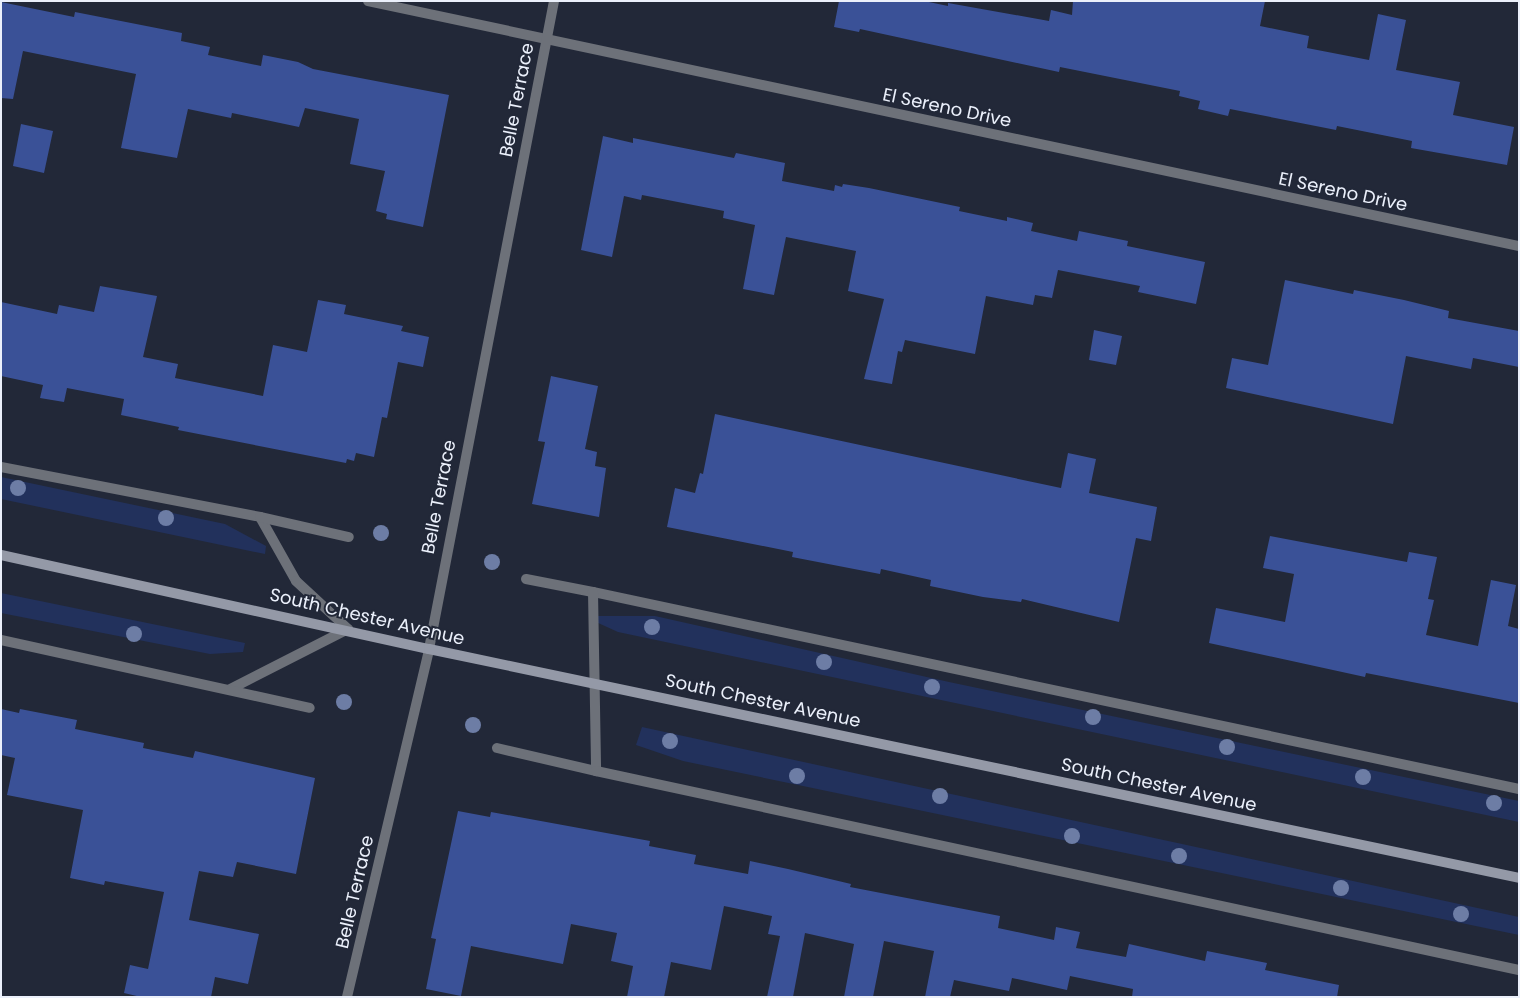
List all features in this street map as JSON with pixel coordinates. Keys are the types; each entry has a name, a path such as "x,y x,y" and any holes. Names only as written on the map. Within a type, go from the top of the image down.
{"main road":[{"name":"South Chester Avenue","path":"1,555 348,629 429,649 596,682 1519,878"}],"street":[{"name":"El Sereno Drive","path":"368,1 1519,246"},
{"name":"Belle Terrace","path":"347,997 429,649 554,1"},
{"path":"1,467 349,536"},
{"path":"230,689 348,629 296,581 260,517"},
{"path":"526,579 1519,789"},
{"path":"593,592 596,771"},
{"path":"1,640 310,708"},
{"path":"496,748 1519,970"}],"shaded area":[{"path":"1,477 225,524 266,546 265,554 1,499"},
{"path":"1,593 245,643 243,652 210,654 1,613"},
{"path":"598,616 655,616 949,682 1519,801 1519,822 618,632 596,622"},
{"path":"642,727 1519,917 1519,935 683,761 636,745"}],"building":[{"path":"839,1 924,1 948,6 948,3 1049,21 1051,10 1072,15 1073,1 1265,1 1260,26 1309,36 1307,48 1369,60 1378,14 1406,20 1396,70 1460,82 1453,115 1514,127 1507,165 1411,148 1412,141 1337,126 1336,130 1230,109 1228,116 1198,109 1200,101 1179,96 1180,91 1060,67 1059,72 860,29 859,32 834,27"},
{"path":"1,2 74,17 75,12 182,33 181,41 210,47 208,55 261,66 263,55 298,62 313,69 449,95 423,227 386,219 387,214 376,211 385,171 350,164 359,119 305,108 299,127 232,113 231,118 188,109 177,158 121,148 136,74 23,51 13,99 1,98"},
{"path":"21,124 53,131 44,173 13,166"},
{"path":"603,136 633,143 633,138 734,158 736,153 785,163 782,181 834,191 835,185 842,187 843,184 869,188 960,207 959,211 1007,221 1007,217 1033,223 1031,231 1077,241 1079,231 1128,241 1127,246 1205,262 1196,304 1138,292 1140,286 1058,270 1052,298 1035,295 1033,305 986,296 975,354 905,340 902,352 898,351 892,384 864,379 884,299 848,291 856,251 786,237 774,295 743,289 755,225 723,218 724,211 642,195 641,200 624,196 612,257 581,250"},
{"path":"1285,280 1353,294 1354,290 1404,300 1449,311 1448,318 1519,331 1519,367 1473,358 1471,369 1406,356 1393,424 1226,388 1232,358 1268,365"},
{"path":"100,286 157,296 143,357 178,364 175,378 263,396 273,345 307,352 318,300 346,305 344,314 403,326 401,331 429,337 423,367 398,362 387,418 382,417 374,457 356,453 354,461 347,459 346,463 178,430 179,427 121,415 124,399 67,388 64,402 40,398 43,385 1,376 1,302 57,314 59,305 94,312"},
{"path":"1094,330 1122,336 1116,365 1089,360"},
{"path":"551,376 598,386 585,449 597,452 595,466 606,468 599,517 532,504 545,442 538,441"},
{"path":"715,414 1061,488 1068,453 1096,459 1089,493 1157,507 1151,541 1136,538 1119,622 1022,599 1021,602 983,597 930,586 931,580 881,569 880,574 792,557 793,552 667,527 675,488 695,493 700,473 703,474"},
{"path":"1270,536 1407,562 1409,552 1437,557 1428,599 1434,600 1426,635 1478,646 1491,580 1516,585 1508,626 1519,629 1519,703 1366,673 1365,677 1209,643 1216,608 1285,622 1294,574 1263,568"},
{"path":"1,709 19,713 20,709 77,720 75,729 144,743 143,748 193,758 195,751 315,778 296,874 237,862 233,877 199,871 189,920 259,934 248,984 215,977 211,997 141,997 124,993 130,965 148,969 164,892 105,881 104,885 70,878 83,810 7,795 15,758 1,755"},
{"path":"458,811 490,817 491,812 650,841 649,846 696,855 694,864 748,874 750,861 788,869 851,884 850,887 1000,916 998,928 1054,940 1056,927 1080,932 1076,948 1126,957 1129,944 1205,961 1207,951 1267,963 1265,970 1339,985 1337,997 1132,997 1133,989 1070,976 1067,990 1012,978 1009,991 954,980 950,997 925,997 934,951 884,941 873,997 844,997 854,944 805,933 793,997 767,997 780,936 768,934 772,916 724,906 711,970 671,962 664,997 627,997 633,966 611,961 617,933 571,924 563,964 471,946 461,996 426,989 436,939 431,938"}]}
